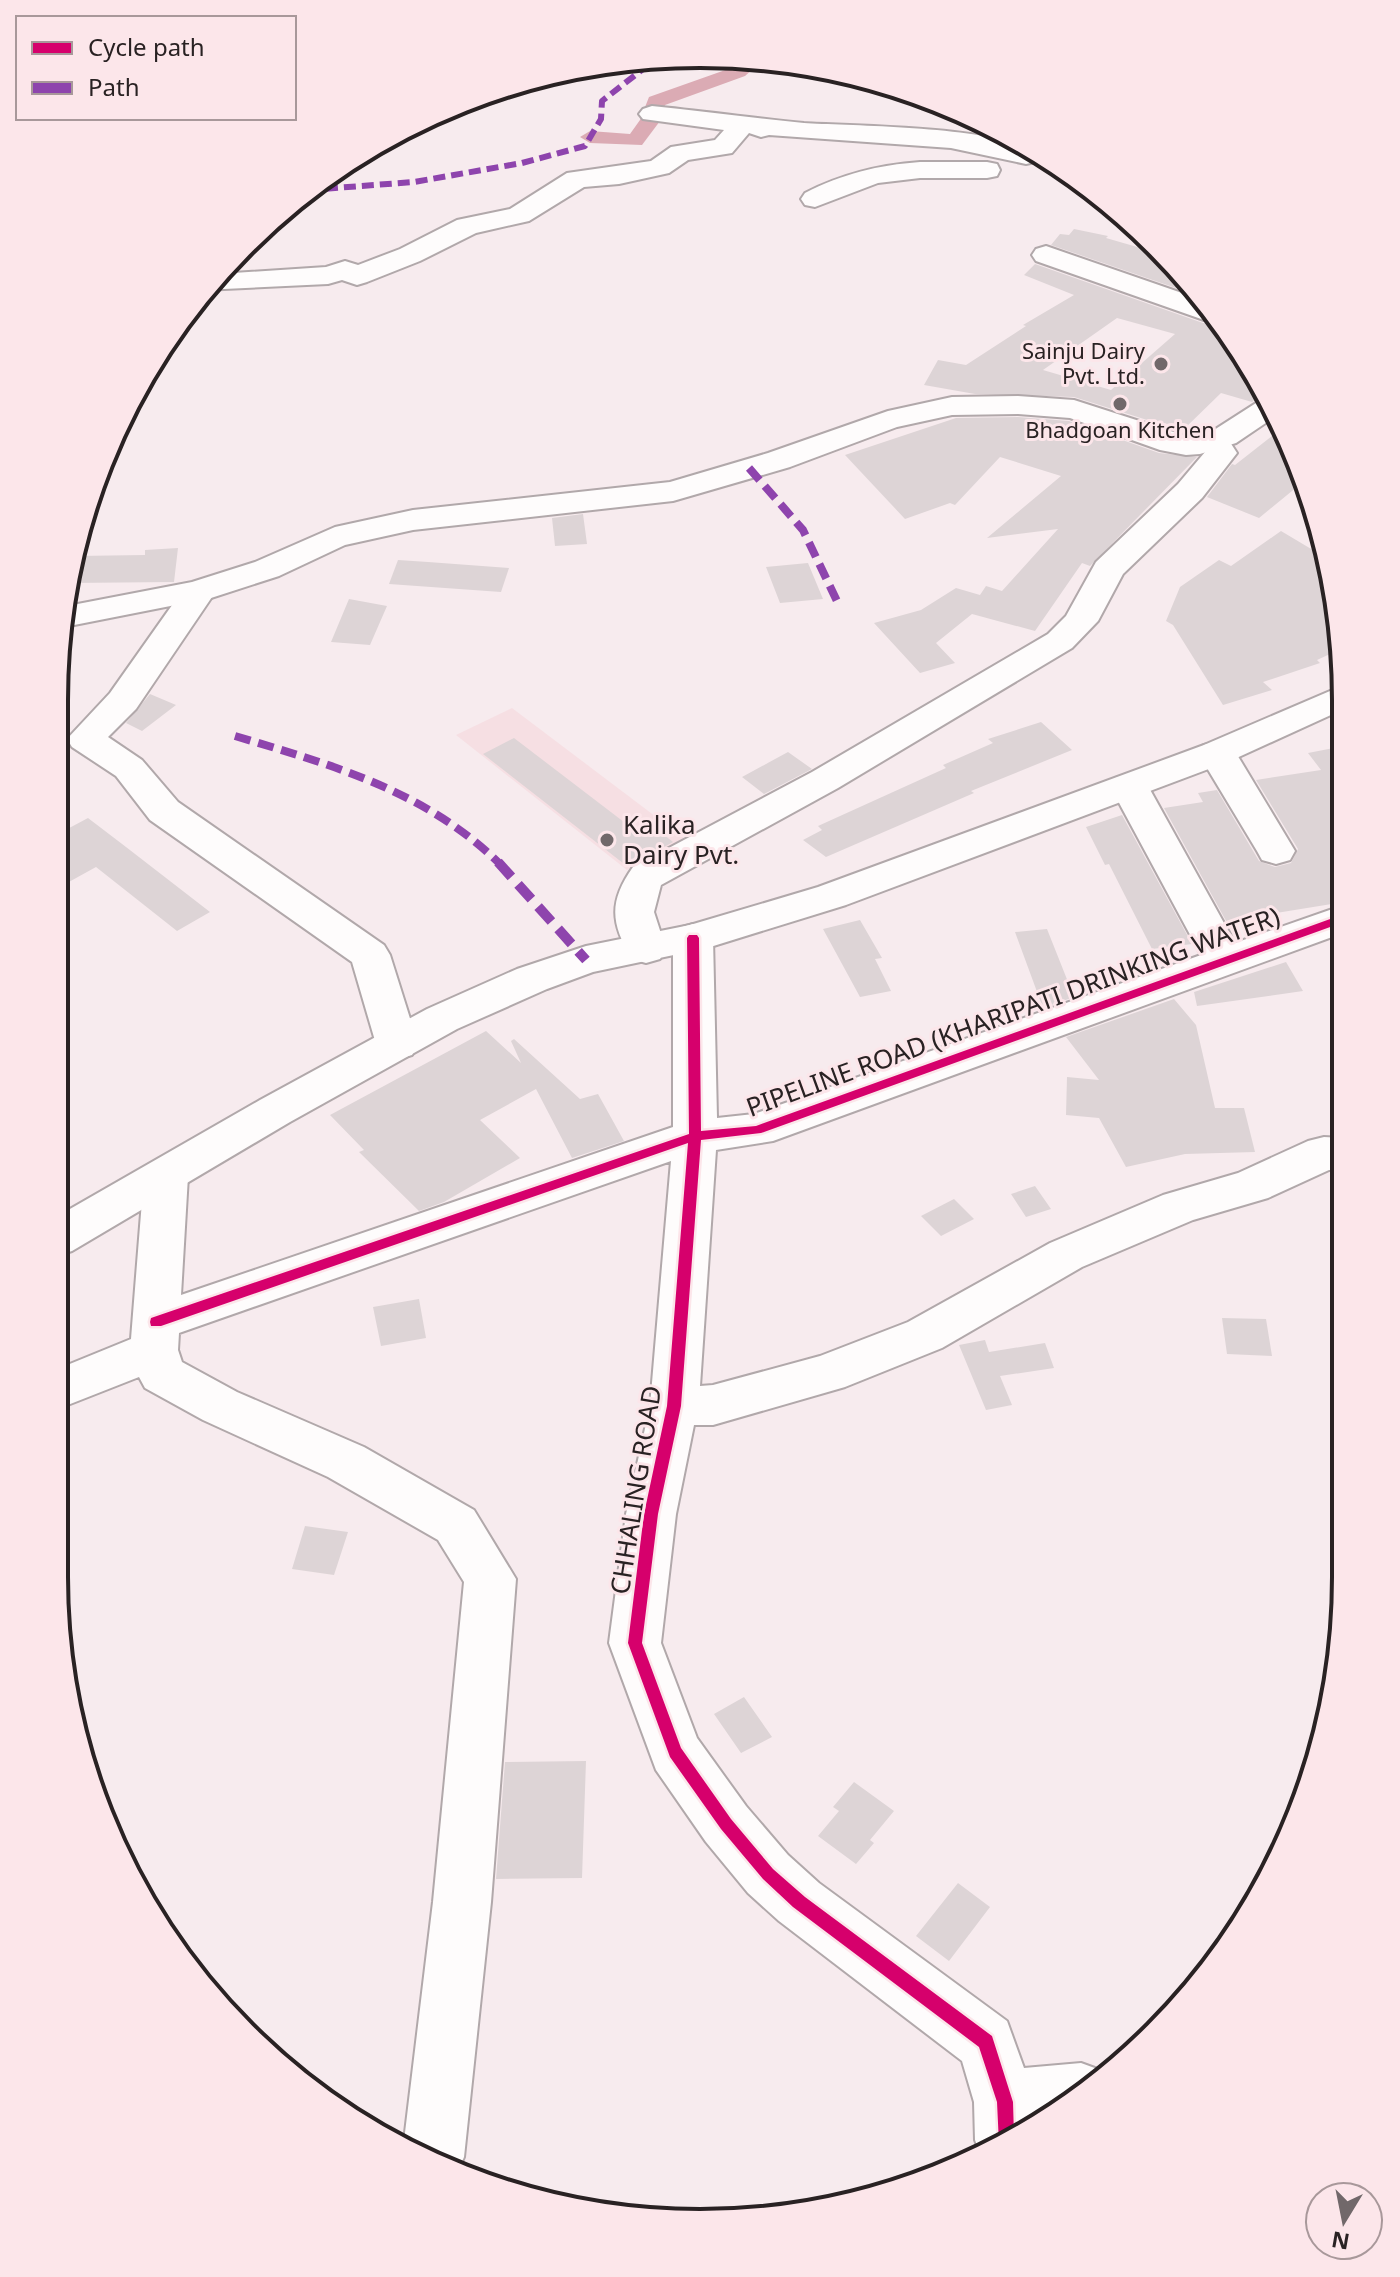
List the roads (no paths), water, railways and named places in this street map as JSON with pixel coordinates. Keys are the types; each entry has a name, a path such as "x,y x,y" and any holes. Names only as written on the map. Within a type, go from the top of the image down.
{"street":[{"path":"652,114 822,132 899,135 1010,150"},
{"path":"226,282 328,275 345,270 357,276 467,226 519,215 577,179 619,176 660,167 680,153 723,147 753,125"},
{"path":"815,199 832,189 898,169 997,170 1027,160"},
{"path":"1046,255 1195,307"},
{"path":"73,615 199,591 267,569 335,537 370,528 413,520 673,491 779,460 888,420 952,406 1065,408 1095,414 1171,443 1188,446 1215,443 1236,433 1262,411"},
{"path":"669,944 631,915 633,899 647,876 825,780 1060,641 1081,621 1108,569 1190,491 1221,453 1215,443"},
{"path":"199,591 123,701 85,739 129,768 164,811 370,955 397,1044"},
{"path":"68,1232 442,1019 532,979 586,960 669,944 832,896 1217,753 1332,701"},
{"path":"1217,753 1276,851"},
{"path":"1129,786 1224,960"},
{"name":"PIPELINE ROAD (KHARIPATI DRINKING WATER)","path":"68,1384 155,1336 695,1136 757,1130 1332,922"},
{"name":"CHHALING ROAD","path":"669,944 695,1136 674,1406 651,1514 635,1643 675,1752 726,1824 789,1893 986,2042 1006,2121"},
{"path":"674,1406 713,1405 828,1373 925,1335 1066,1255 1179,1207 1252,1186 1324,1153 1332,1153"},
{"path":"166,1176 155,1336 162,1374 220,1406 346,1462 456,1525 490,1579 462,1902 434,2150"},
{"path":"1006,2121 1036,2096 1062,2094"}],"waterway":[{"path":"590,137 635,141 650,121 656,101 742,69"}],"place":[{"name":"Sainju Dairy Pvt. Ltd.","path":"1161,364"},
{"name":"Bhadgoan Kitchen","path":"1120,404"},
{"name":"Kalika Dairy Pvt.","path":"607,840"}]}
